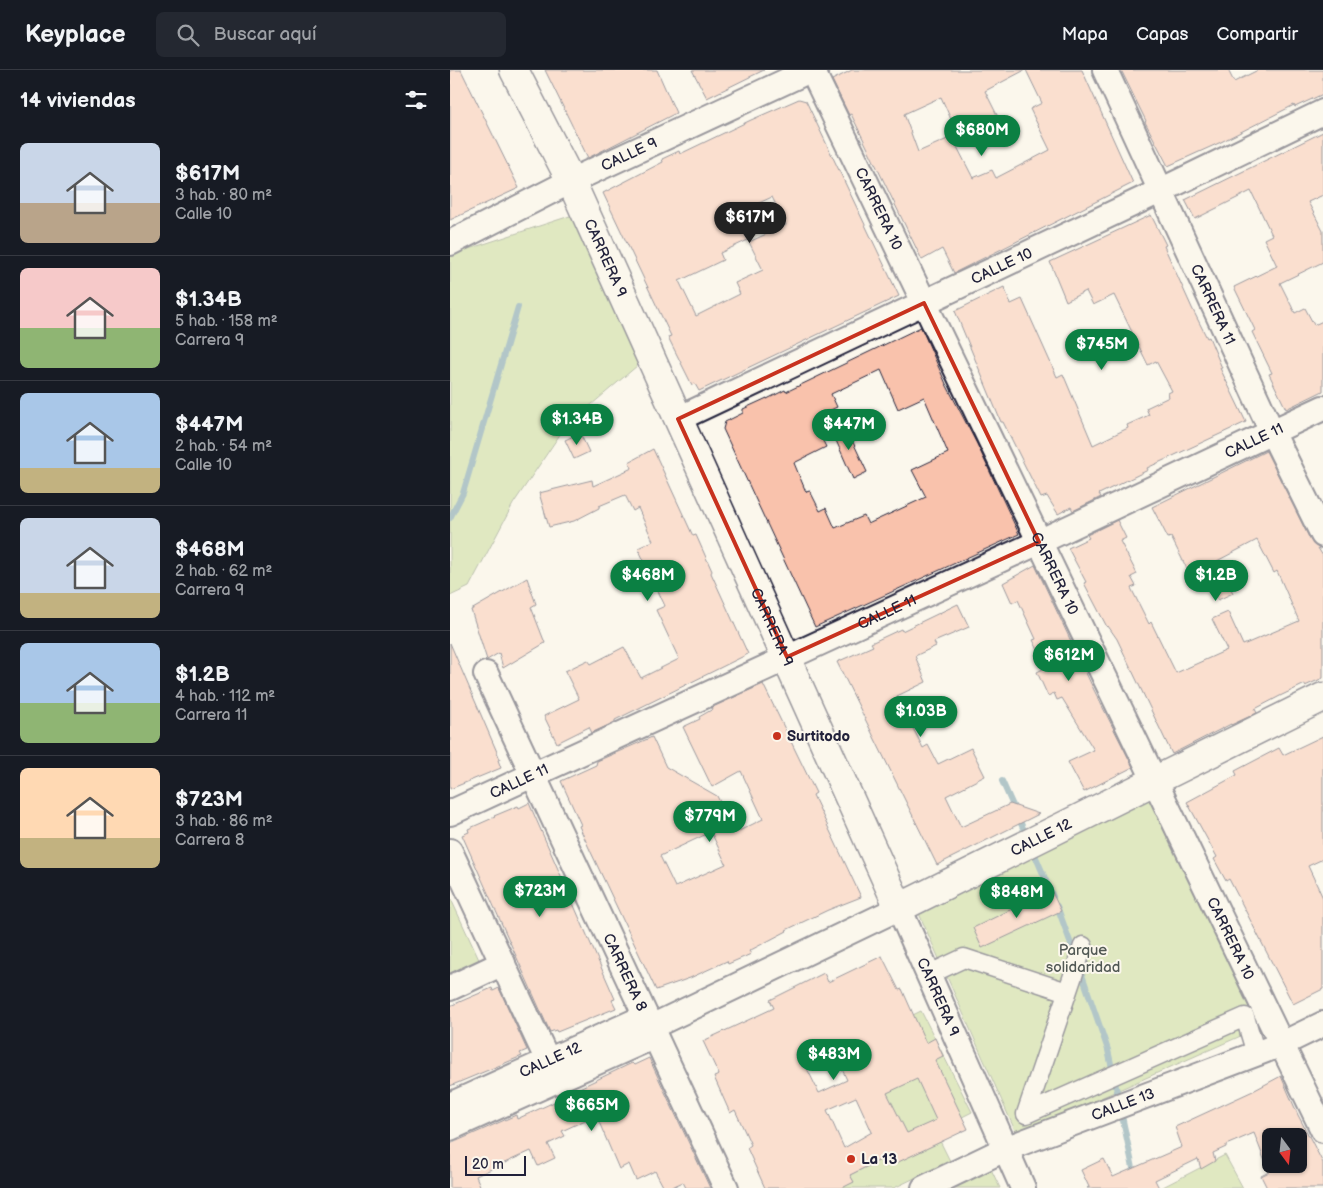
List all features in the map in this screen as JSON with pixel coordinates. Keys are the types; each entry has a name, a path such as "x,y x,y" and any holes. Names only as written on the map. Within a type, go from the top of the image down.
{"main road":[{"name":"CARRERA 9","path":"514,70 571,181 899,908"},
{"name":"CALLE 12","path":"899,908 1323,697"}],"street":[{"name":"CALLE 9","path":"450,243 571,181 811,70"},
{"name":"CARRERA 10","path":"811,70 1323,1130"},
{"name":"CARRERA 11","path":"1105,70 1272,432 1323,535"},
{"name":"CALLE 10","path":"678,419 1323,112"},
{"name":"CALLE 11","path":"450,813 1039,542 1323,408"},
{"name":"CARRERA 8","path":"486,674 726,1188"},
{"path":"450,850 548,1061"},
{"name":"CARRERA 9","path":"899,908 930,974 1023,1188"},
{"name":"CALLE 12","path":"450,1128 646,1040 651,1027 899,908"},
{"path":"1083,946 1026,1114 1245,1017 1256,1054"},
{"path":"930,974 964,958 1067,992"},
{"path":"450,988 503,963"},
{"name":"CALLE 12","path":"450,1105 636,1021 651,1027"},
{"name":"CALLE 13","path":"924,1188 1005,1149 1282,1044 1323,1024"}],"highlighted area":[{"path":"924,303 1039,542 787,657 678,419"}],"green space":[{"path":"573,215 644,360 565,427 513,504 469,587 450,596 450,255"},
{"name":"Parque solidaridad","path":"1148,784 1261,1027 1017,1135 909,891"},
{"path":"450,897 481,964 450,978"},
{"path":"921,1011 972,1112 911,1143 860,1041"},
{"path":"936,1133 950,1161 894,1188 823,1188"},
{"path":"1225,1155 1243,1188 1161,1188"},
{"path":"989,1165 1000,1188 938,1188"}],"building":[{"path":"450,70 461,70 519,188 450,220"},
{"path":"545,70 657,70 676,113 588,158"},
{"path":"692,70 764,70 707,98"},
{"path":"852,70 1025,70 985,91 1001,123 962,144 941,97 904,114 918,152 952,137 973,178 992,170 996,178 1050,150 1030,109 1042,103 1026,70 1082,70 1133,183 954,273 942,249 922,260 851,114 849,115 832,80"},
{"path":"1121,70 1228,70 1234,82 1258,70 1323,70 1323,94 1295,107 1294,105 1219,143 1168,166"},
{"path":"799,99 806,101 899,296 699,391 695,384 692,385 668,337 671,336 603,193 663,162 662,159 679,151 680,154","holes":["772,197 786,225 749,242 763,270 735,283 740,294 696,316 679,281 723,260 720,253 748,240 735,214"]},
{"path":"1323,132 1323,195 1308,202 1323,231 1323,262 1280,283 1295,313 1305,308 1314,325 1323,321 1323,391 1286,409 1269,374 1272,373 1252,332 1255,330 1234,287 1277,266 1264,239 1272,235 1251,191 1195,219 1185,200"},
{"path":"1151,215 1166,245 1164,246 1192,308 1207,338 1209,337 1222,368 1220,368 1246,422 1147,468 1148,470 1099,494 1101,497 1073,511 1071,507 1058,514 1047,496 1041,498 1003,422 1001,422 955,311 1004,287 1011,304 1022,299 1057,377 1063,374 1093,445 1128,428 1127,425 1149,415 1146,408 1169,397 1168,393 1172,391 1156,361 1148,365 1114,295 1093,305 1086,291 1066,301 1050,262"},
{"path":"921,327 946,384 977,444 1019,534 815,627 723,429 725,422 743,413 743,409 785,390 786,392","holes":["881,370 898,409 924,397 948,453 912,470 926,497 868,524 864,516 835,528 826,508 820,511 810,491 806,492 794,463 826,447 818,431 829,425 822,414 837,407 831,394"]},
{"path":"844,423 867,472 853,479 831,429"},
{"path":"580,433 589,452 574,459 565,440"},
{"path":"653,449 693,536 696,535 748,654 592,733 589,727 557,743 544,716 579,699 565,671 588,660 591,664 624,647 641,678 679,659 656,610 665,606 638,548 653,541 638,508 633,511 625,495 599,506 599,508 574,521 549,527 539,493 592,480 593,486 632,468 629,462"},
{"path":"1266,451 1311,541 1323,556 1323,678 1280,696 1255,709 1257,713 1172,754 1117,639 1107,627 1068,548 1089,538 1087,535 1117,520 1126,538 1120,541 1137,574 1131,577 1136,586 1131,588 1149,624 1151,622 1176,673 1227,650 1212,619 1228,612 1243,645 1299,621 1277,571 1274,573 1257,540 1217,561 1233,593 1218,600 1209,583 1197,589 1171,537 1168,538 1152,507"},
{"path":"1035,565 1133,767 1084,792 1068,762 1094,750 1062,698 1057,700 1054,693 1048,696 1037,672 1043,669 1037,658 1041,656 1033,640 1036,639 1018,600 1012,603 1003,583"},
{"path":"527,578 536,604 531,607 545,643 503,668 499,653 487,660 471,610"},
{"path":"958,604 969,627 934,642 936,646 915,656 926,682 897,696 923,748 928,745 938,764 971,748 985,776 946,796 961,827 1010,804 1039,814 937,865 837,662 873,646 871,643 901,629 902,631"},
{"path":"450,643 500,759 498,760 501,768 450,789"},
{"path":"763,684 816,793 813,795 861,897 786,930 749,951 751,954 728,964 727,961 690,978 656,990 579,826 581,825 561,781 596,765 597,761 652,737 666,767 717,796 735,833 763,819 741,771 712,787 683,727 700,719 699,717 713,709 712,707","holes":["711,832 726,864 675,887 660,856"]},
{"path":"1323,736 1323,859 1308,866 1323,898 1323,989 1293,1004 1229,879 1226,881 1214,859 1217,857 1187,802 1237,775 1235,771 1279,748 1283,755"},
{"path":"529,803 615,999 612,1000 616,1008 557,1032 556,1030 550,1032 462,835 469,832 468,829 494,816"},
{"path":"1051,890 1061,911 982,948 973,928"},
{"path":"882,956 899,990 902,989 926,1043 935,1038 943,1056 935,1060 968,1129 892,1165 888,1156 850,1175 854,1182 842,1188 765,1188 747,1148 751,1145 735,1110 730,1113 714,1077 719,1075 703,1041 774,1008 770,1000 824,973 828,982","holes":["831,1045 847,1080 819,1093 802,1058","917,1079 936,1120 907,1133 887,1093","856,1097 872,1132 844,1148 827,1110"]},
{"path":"492,988 493,991 499,988 527,1050 520,1053 522,1056 450,1086 450,1006"},
{"path":"649,1058 710,1188 686,1188 683,1182 670,1188 664,1188 655,1171 636,1180 629,1164 619,1169 596,1115 562,1131 565,1136 548,1144 555,1158 538,1166 531,1151 476,1176 481,1188 450,1188 450,1144 516,1115 517,1119 574,1093 573,1091 632,1063 634,1065"},
{"path":"1281,1076 1305,1128 1262,1128 1262,1154 1254,1133 1213,1153 1215,1161 1201,1169 1198,1159 1155,1180 1159,1188 1087,1188 1089,1187 1081,1170 1104,1159 1113,1177 1182,1147 1175,1127"},
{"path":"1308,1134 1323,1163 1323,1188 1267,1188 1261,1176 1267,1173 1307,1173"}],"waterway":[{"path":"450,518 463,493 518,307"},
{"path":"1002,781 1027,837"},
{"path":"1032,848 1053,897"},
{"path":"1057,906 1075,955"},
{"path":"1080,969 1108,1050 1119,1101"},
{"path":"1121,1111 1134,1173 1133,1188"}],"place":[{"name":"Surtitodo","path":"777,736"},
{"name":"La 13","path":"851,1159"}]}
